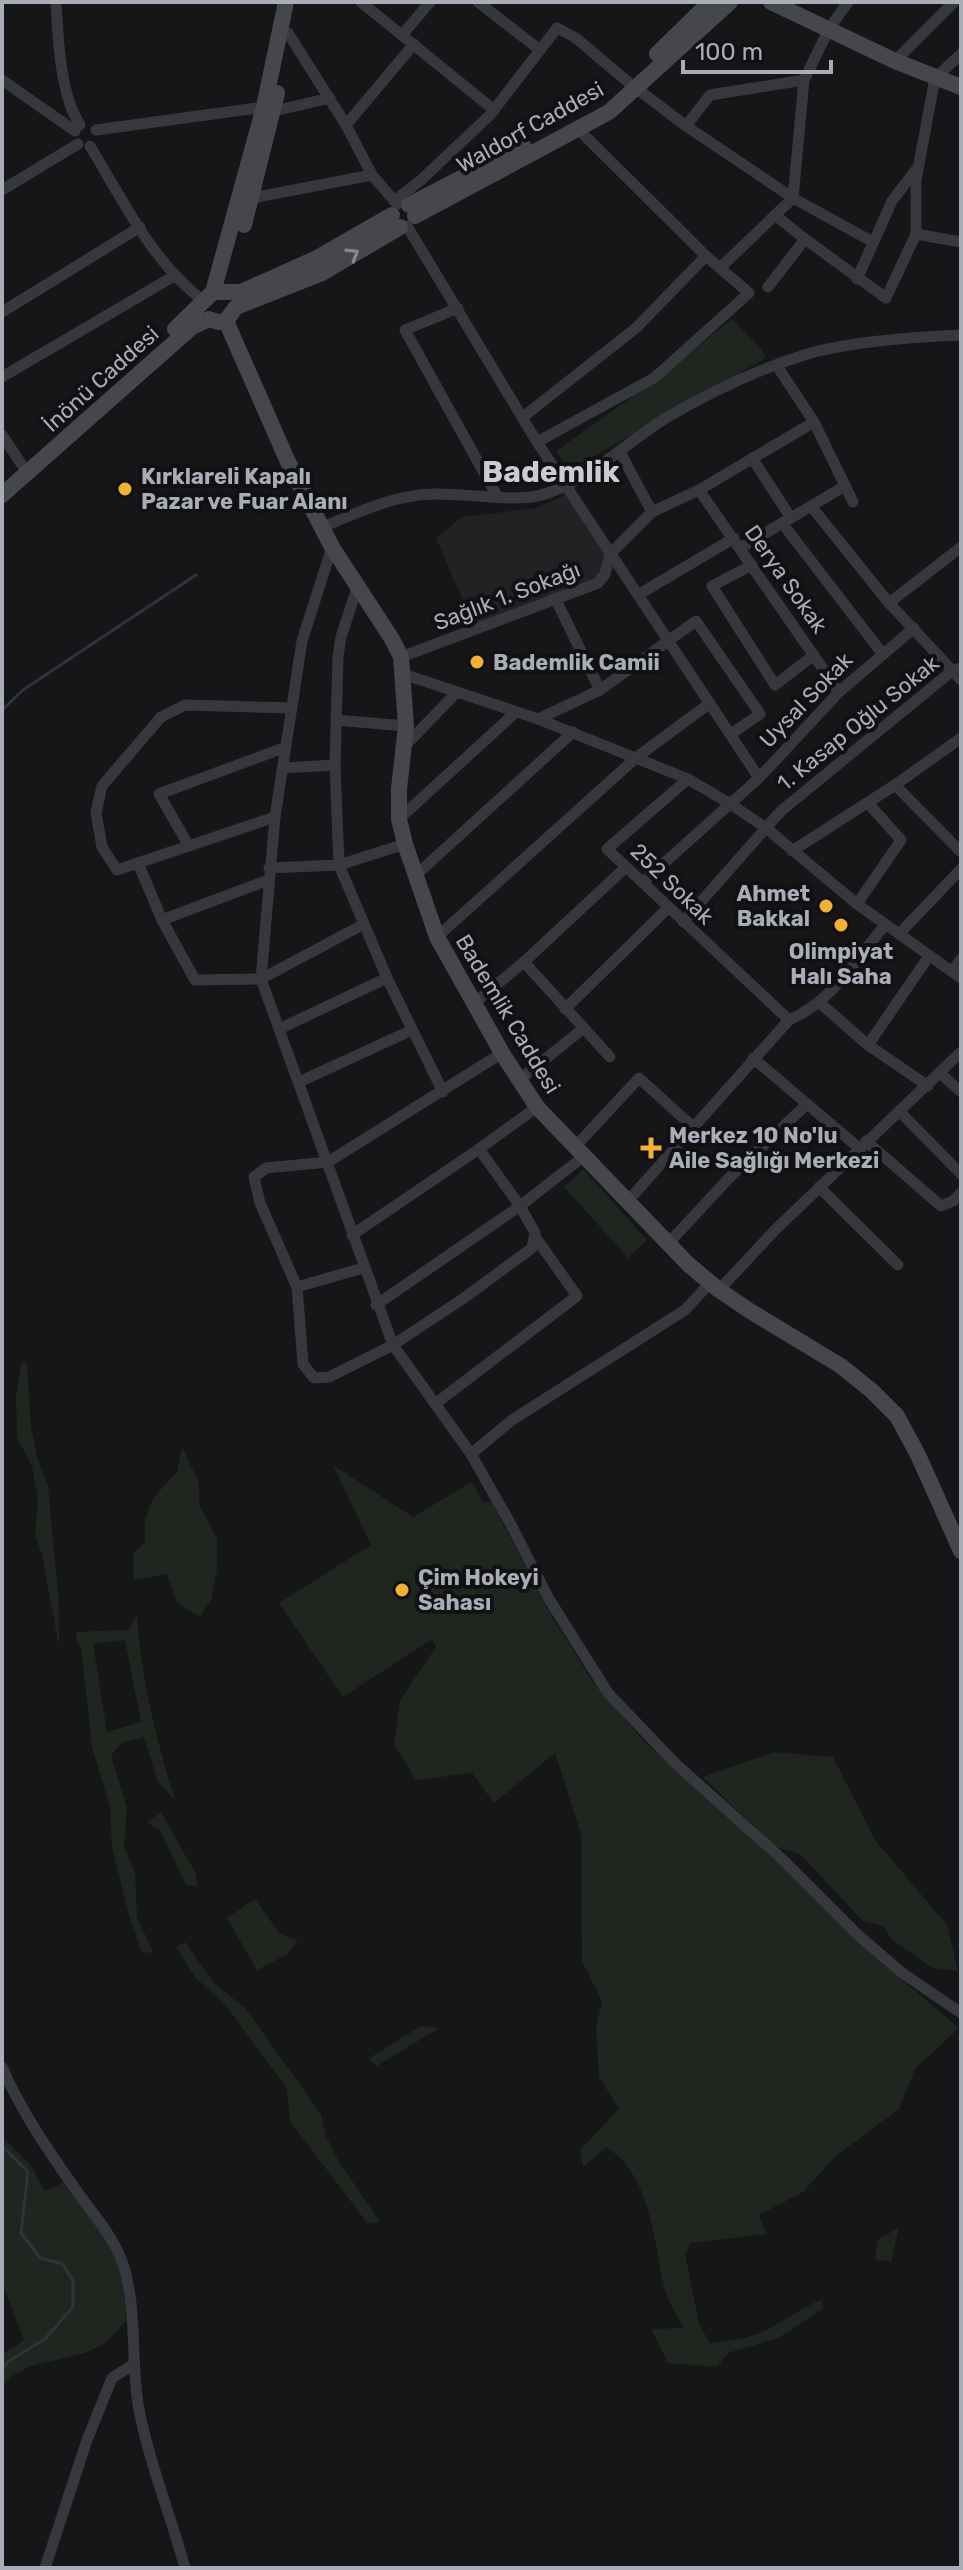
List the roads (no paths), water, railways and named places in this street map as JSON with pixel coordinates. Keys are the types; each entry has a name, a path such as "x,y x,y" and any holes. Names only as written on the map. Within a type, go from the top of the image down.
{"main road":[{"name":"İnönü Caddesi","path":"2,482 221,306 252,198 286,2"},
{"name":"İnönü Caddesi","path":"2,495 192,327 221,306 227,251 269,109 288,33 292,2"},
{"name":"Waldorf Caddesi","path":"402,213 609,112 710,2"},
{"name":"Waldorf Caddesi","path":"221,306 241,292 317,258 583,115 632,85 730,2"},
{"path":"771,2 895,61 961,87"},
{"name":"Bademlik Caddesi","path":"221,306 288,462 332,547 392,639 402,666 406,726 399,819 405,844 437,937 502,1053 537,1107 667,1245 715,1287 841,1366 897,1416 961,1551"}],"street":[{"path":"56,2 70,111 78,128 75,139 84,145 174,276 221,306"},
{"path":"361,2 494,110"},
{"path":"409,16 421,2"},
{"path":"403,34 430,2"},
{"path":"478,2 540,50"},
{"path":"721,267 793,198 804,80 829,29 848,2"},
{"path":"895,61 947,4"},
{"path":"402,213 421,180 494,110 557,28 576,38 686,126 793,198 873,242"},
{"path":"288,33 346,125 372,175 402,213 537,442 759,778"},
{"path":"346,125 414,44"},
{"path":"775,215 886,298 916,234 916,180 935,78 961,54"},
{"path":"2,80 8,90 78,128"},
{"path":"686,126 710,95 804,80"},
{"path":"78,128 87,124 96,130 269,109 330,98"},
{"path":"537,442 654,378 749,293 706,256 578,129"},
{"path":"2,190 84,145 96,142 96,130"},
{"path":"857,279 892,201 919,165"},
{"path":"252,198 372,175"},
{"path":"2,312 140,227"},
{"path":"916,234 961,242"},
{"path":"768,287 805,239"},
{"path":"523,417 627,336 706,256"},
{"path":"2,377 174,276"},
{"path":"458,308 405,330 497,496"},
{"path":"323,527 404,498 433,494 534,497 565,486 670,416 807,354 859,345 961,335"},
{"path":"777,366 814,422 853,502"},
{"name":"Sağlık 1. Sokağı","path":"402,666 555,598 598,583 605,574 610,554 652,512 699,490 814,422"},
{"path":"2,435 22,465"},
{"path":"620,452 652,512"},
{"path":"752,458 786,521 882,653"},
{"path":"638,595 786,521 845,486"},
{"name":"Derya Sokak","path":"699,490 839,692"},
{"path":"811,506 889,603 957,669 961,680"},
{"path":"332,547 302,641 275,817 261,979 376,1305 393,1345 471,1454 549,1599 608,1693 676,1764 788,1865 858,1935 901,1972 961,2013"},
{"path":"889,603 959,553"},
{"path":"752,565 712,586 775,685 814,655"},
{"path":"357,588 341,637 335,765 339,865 387,978 443,1092"},
{"path":"555,598 600,690"},
{"path":"538,719 600,690 696,621 760,714 731,734"},
{"name":"Uysal Sokak","path":"643,882 759,778 839,692 914,628"},
{"path":"402,666 456,693 538,719 688,779 766,828 857,904 957,974 961,959"},
{"name":"1. Kasap Oğlu Sokak","path":"683,922 781,811 957,669"},
{"path":"403,748 456,693"},
{"path":"437,937 637,757 710,703"},
{"path":"275,817 117,870 102,847 96,813 102,786 161,717 185,705 292,708"},
{"path":"399,819 516,712"},
{"path":"336,720 406,726"},
{"path":"416,875 573,732"},
{"path":"792,851 961,738"},
{"path":"189,846 159,794 286,747"},
{"path":"283,768 335,765"},
{"name":"252 Sokak","path":"688,779 607,849 789,1020"},
{"path":"895,785 961,852"},
{"path":"857,904 901,840 868,803"},
{"path":"162,920 269,874 339,865 405,844"},
{"path":"138,863 162,920 195,980 261,979 364,924"},
{"path":"473,1004 524,962 626,867"},
{"path":"899,934 961,869"},
{"path":"565,1009 668,908"},
{"path":"627,1202 789,1020 804,1014 827,997 885,925"},
{"path":"868,1045 929,956"},
{"path":"524,962 610,1057"},
{"path":"279,1029 387,978"},
{"path":"820,1003 868,1045 928,1086"},
{"path":"519,1080 584,1028"},
{"path":"299,1082 412,1030"},
{"path":"471,1454 512,1420 685,1310 715,1287 961,1052"},
{"path":"502,1053 328,1162 266,1168 254,1177 260,1203 297,1287 303,1364 314,1378 329,1377 393,1345 529,1252 536,1238"},
{"path":"753,1058 807,1104 941,1206 961,1193"},
{"path":"941,1074 961,1092"},
{"path":"376,1305 520,1206 578,1153 639,1078 693,1127"},
{"path":"667,1245 729,1178 807,1104"},
{"path":"352,1235 537,1107"},
{"path":"899,1111 961,1174"},
{"path":"435,1404 577,1296 536,1238 520,1206 479,1149"},
{"path":"819,1187 898,1265"},
{"path":"297,1287 363,1268"},
{"path":"2,2067 12,2090 58,2165 113,2242 128,2284 138,2403 185,2568"},
{"path":"45,2568 87,2440 112,2378 134,2364"}],"waterway":[{"path":"2,710 23,690 196,575"},
{"path":"2,2146 28,2172 21,2233 40,2258 63,2264 73,2281 73,2307 45,2339 2,2368"}],"place":[{"name":"Kırklareli Kapalı Pazar ve Fuar Alanı","path":"125,489"},
{"name":"Bademlik Camii","path":"477,662"},
{"name":"Ahmet Bakkal","path":"826,906"},
{"name":"Olimpiyat Halı Saha","path":"841,925"},
{"name":"Merkez 10 No'lu Aile Sağlığı Merkezi","path":"651,1148"},
{"name":"Çim Hokeyi Sahası","path":"402,1590"}],"district":[{"name":"Bademlik","path":"551,472"}]}
